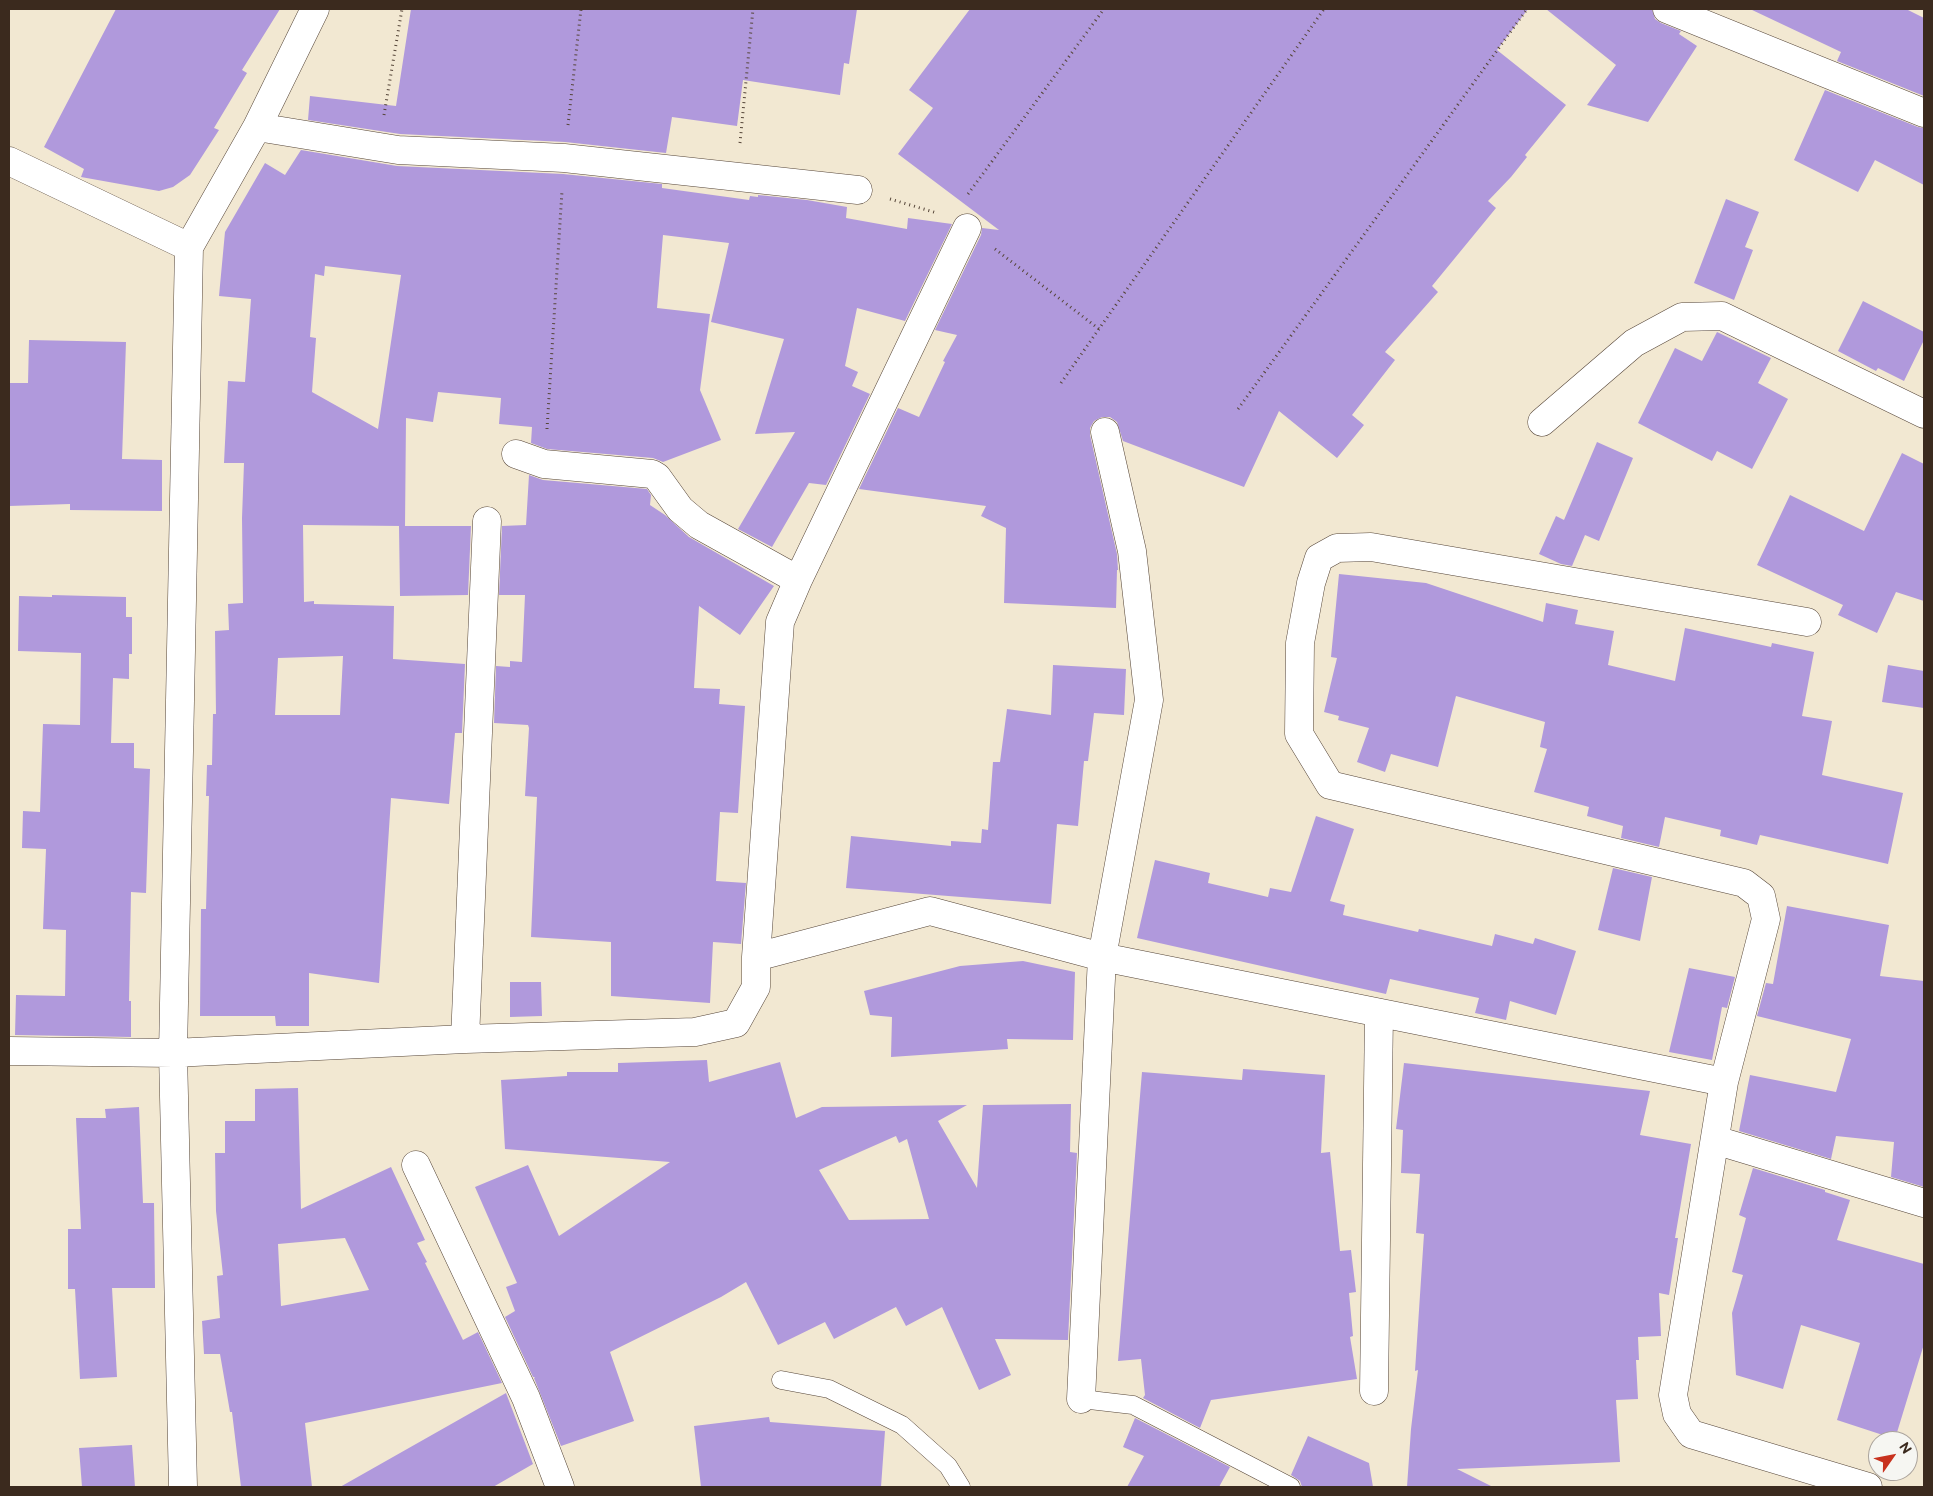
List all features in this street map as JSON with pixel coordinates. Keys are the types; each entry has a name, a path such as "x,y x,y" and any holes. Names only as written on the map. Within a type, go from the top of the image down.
{"street":[{"path":"183,1487 173,1053 189,247 257,127 315,9"},
{"path":"1667,9 1924,113"},
{"path":"257,127 398,150 564,158 858,190"},
{"path":"9,161 189,247"},
{"path":"9,1051 173,1053 465,1039 695,1032 736,1023 756,987 756,957 780,622 798,580 967,228"},
{"path":"1542,422 1634,343 1682,317 1702,316 1722,316 1924,414"},
{"path":"1081,1399 1102,957 1149,700 1132,551 1105,432"},
{"path":"516,454 544,464 652,474 657,477 680,509 699,525 798,580"},
{"path":"465,1039 487,522"},
{"path":"1807,622 1371,547 1337,548 1319,558 1311,582 1300,643 1299,734 1330,784 1744,882 1761,896 1766,919 1724,1082 1672,1395 1677,1414 1691,1434 1794,1476 1868,1487"},
{"path":"756,957 930,911 1102,957 1724,1082"},
{"path":"1374,1391 1380,1013"},
{"path":"1715,1140 1924,1203"},
{"path":"416,1165 526,1398 560,1487"}],"lane":[{"path":"780,1380 829,1389 902,1425 948,1466 961,1487"},
{"path":"1081,1399 1133,1405 1291,1487"}],"path":[{"path":"379,147 402,9"},
{"path":"544,464 564,158 581,9"},
{"path":"737,177 753,9"},
{"path":"963,201 1104,9"},
{"path":"1061,383 1324,9"},
{"path":"1238,410 1527,9"}],"building":[{"path":"116,9 280,9 242,70 247,73 214,128 219,130 190,175 173,187 159,191 81,177 84,169 44,147"},
{"path":"411,9 857,9 849,64 844,63 840,95 743,80 737,126 672,117 666,153 565,142 400,134 308,120 310,96 396,106"},
{"path":"970,9 1528,9 1497,50 1566,105 1525,155 1527,157 1511,177 1488,201 1496,208 1432,286 1438,292 1385,352 1395,360 1352,415 1364,425 1337,458 1279,411 1244,487 1123,441 1117,422 1110,417 1102,417 1094,421 1090,428 1090,435 1117,554 1116,608 1004,603 1006,528 981,516 986,506 859,489 898,408 919,417 945,362 943,361 957,335 935,330 981,235 982,228 999,230 898,154 933,108 909,90"},
{"path":"1546,9 1652,9 1655,19 1681,31 1679,34 1697,46 1648,122 1587,105 1616,65"},
{"path":"1750,9 1906,9 1924,18 1924,96 1837,61 1841,52"},
{"path":"1825,90 1924,128 1924,185 1875,160 1858,192 1794,160"},
{"path":"301,150 397,166 563,174 662,184 662,188 749,200 750,196 758,197 758,195 807,200 847,207 846,218 907,229 908,218 952,224 905,321 857,308 845,366 858,372 852,386 870,394 826,485 809,483 772,547 738,529 795,432 755,434 784,339 711,322 729,243 663,235 657,308 710,314 700,390 721,440 663,462 653,458 547,449 531,443 532,427 499,424 501,398 438,392 433,422 406,418 405,526 471,526 468,595 400,596 399,526 403,526 303,525 304,602 314,601 314,604 394,606 393,659 465,664 462,733 455,733 449,804 391,798 379,983 309,973 309,1026 276,1026 275,1016 200,1016 201,909 206,909 209,796 206,796 207,765 212,765 213,714 216,714 215,631 229,630 228,604 243,603 242,518 244,463 224,463 228,381 245,382 251,299 219,296 225,232 265,163 285,175","holes":["325,266 401,275 378,429 312,392 316,338 310,337 315,274 324,276","343,656 340,715 275,715 278,658"]},
{"path":"1726,199 1759,212 1745,247 1753,250 1734,300 1694,283"},
{"path":"1863,301 1924,332 1924,340 1904,381 1878,368 1876,371 1838,351"},
{"path":"1717,332 1771,358 1758,383 1788,399 1752,469 1717,451 1712,461 1638,423 1675,348 1702,361"},
{"path":"29,340 126,342 122,459 162,460 162,511 70,510 70,504 9,506 9,383 28,383"},
{"path":"1597,442 1633,458 1599,541 1585,535 1572,566 1561,564 1539,554 1556,516 1564,520"},
{"path":"1902,453 1924,464 1924,601 1896,592 1877,633 1838,615 1843,605 1757,565 1790,495 1864,531"},
{"path":"529,475 543,480 647,489 651,495 650,505 665,515 689,537 774,586 740,635 699,606 694,688 720,689 719,704 745,706 738,813 720,812 716,881 746,883 741,944 713,942 710,1003 611,996 611,942 531,937 537,797 525,796 529,728 528,725 494,723 496,666 510,667 510,661 522,662 525,595 499,595 502,526 526,525"},
{"path":"1339,574 1426,583 1543,622 1546,603 1578,610 1575,624 1614,631 1608,665 1675,681 1685,628 1771,647 1772,643 1814,652 1802,716 1832,721 1822,775 1903,793 1888,864 1760,835 1757,845 1720,836 1721,830 1665,817 1659,847 1621,838 1623,826 1587,816 1589,807 1534,792 1547,749 1540,747 1545,722 1456,696 1438,767 1391,754 1385,772 1357,762 1369,728 1338,720 1339,716 1324,712 1337,658 1331,657"},
{"path":"52,595 126,597 126,617 132,617 132,654 129,654 129,679 113,678 111,743 134,743 134,768 150,769 146,893 131,892 129,1001 131,1001 131,1037 15,1035 16,995 65,996 66,930 43,929 46,849 22,848 23,811 40,812 43,724 80,725 81,653 18,651 19,596 52,597"},
{"path":"1053,665 1126,669 1124,715 1094,713 1088,761 1084,761 1078,826 1057,824 1051,904 846,888 851,836 951,846 951,841 981,843 982,829 988,830 993,762 1000,762 1007,709 1051,715"},
{"path":"1888,665 1924,671 1924,708 1882,702"},
{"path":"1316,816 1354,829 1330,901 1345,905 1343,915 1418,932 1419,929 1492,946 1495,934 1533,944 1535,938 1576,951 1556,1015 1510,1001 1506,1020 1475,1013 1479,998 1390,979 1386,994 1137,938 1155,860 1210,873 1208,883 1268,897 1270,888 1291,892"},
{"path":"1613,868 1652,877 1640,941 1598,930"},
{"path":"1787,906 1889,925 1880,976 1924,981 1924,1187 1891,1177 1894,1142 1836,1136 1831,1159 1739,1131 1750,1075 1836,1092 1851,1039 1757,1016 1766,983 1773,984"},
{"path":"1023,961 1075,972 1073,1040 1007,1039 1008,1049 891,1057 892,1017 870,1015 864,991 960,966"},
{"path":"1689,968 1735,977 1727,1008 1722,1007 1712,1060 1669,1052"},
{"path":"510,982 541,982 542,1016 510,1017"},
{"path":"707,1060 709,1082 780,1062 796,1118 822,1107 967,1105 938,1121 977,1188 983,1105 1071,1104 1070,1152 1077,1153 1068,1340 995,1339 1011,1375 979,1390 942,1307 906,1326 896,1307 834,1339 825,1322 778,1345 746,1282 721,1297 610,1352 634,1421 561,1446 535,1377 533,1377 505,1317 515,1311 506,1287 517,1283 475,1187 528,1165 559,1236 670,1162 505,1149 501,1080 567,1076 567,1072 618,1072 618,1063","holes":["896,1136 899,1143 907,1139 929,1219 849,1220 819,1170"]},
{"path":"1404,1063 1650,1091 1640,1135 1691,1144 1675,1238 1678,1238 1669,1295 1659,1293 1661,1336 1638,1337 1639,1360 1636,1360 1638,1399 1616,1400 1620,1462 1457,1469 1493,1487 1407,1487 1418,1370 1415,1371 1424,1234 1416,1233 1420,1174 1401,1173 1403,1130 1396,1129"},
{"path":"1243,1069 1325,1075 1321,1153 1330,1152 1340,1251 1351,1250 1356,1292 1349,1293 1353,1336 1350,1337 1357,1379 1211,1400 1200,1428 1143,1398 1145,1395 1141,1359 1118,1361 1142,1072 1242,1080"},
{"path":"298,1088 301,1209 391,1167 425,1240 417,1243 427,1262 425,1263 463,1340 478,1332 502,1383 305,1423 312,1487 241,1487 232,1412 230,1412 220,1354 204,1354 202,1321 220,1318 217,1276 223,1275 216,1211 215,1153 225,1153 225,1121 255,1121 255,1089","holes":["345,1238 369,1290 281,1306 278,1244"]},
{"path":"139,1107 143,1203 154,1203 155,1288 112,1288 117,1377 80,1379 75,1289 68,1289 68,1229 81,1229 76,1118 106,1118 105,1109"},
{"path":"1753,1168 1825,1190 1825,1192 1850,1200 1837,1240 1924,1264 1924,1344 1897,1431 1871,1431 1837,1420 1860,1343 1801,1325 1783,1389 1736,1375 1732,1313 1743,1275 1732,1272 1746,1218 1739,1215"},
{"path":"506,1393 533,1464 493,1487 340,1487"},
{"path":"769,1417 770,1422 885,1431 881,1487 701,1487 694,1426"},
{"path":"1135,1418 1230,1467 1219,1487 1127,1487 1144,1456 1123,1447"},
{"path":"1308,1436 1369,1463 1373,1487 1302,1487 1300,1481 1291,1475"},
{"path":"132,1445 135,1487 82,1487 79,1448"}]}
